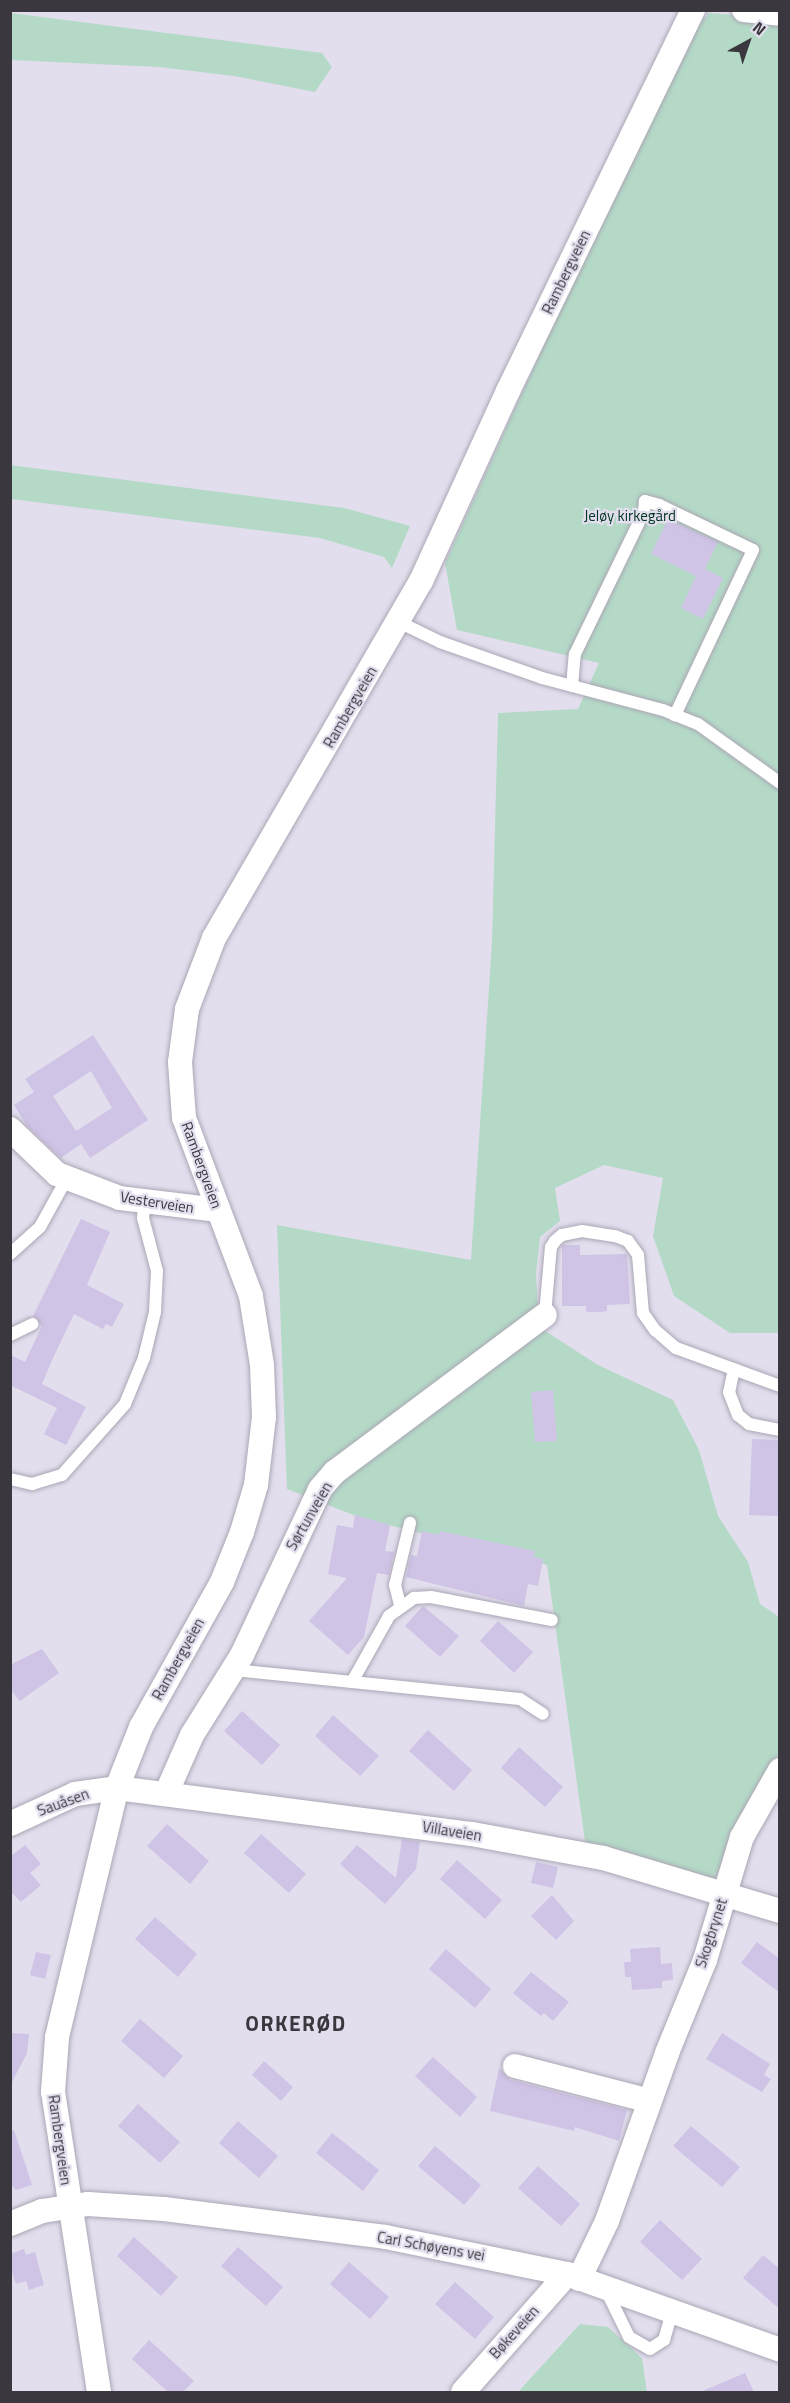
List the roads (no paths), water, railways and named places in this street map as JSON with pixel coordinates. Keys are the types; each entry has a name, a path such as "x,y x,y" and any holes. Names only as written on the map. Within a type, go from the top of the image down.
{"street":[{"name":"Rambergveien","path":"99,2392 53,2092 53,2060 117,1788 141,1727 222,1582 256,1485 264,1417 260,1342 244,1274 189,1140 181,1102 180,1047 191,991 214,938 399,622 693,10"},
{"path":"744,10 780,14"},
{"name":"Vesterveien","path":"10,1129 40,1161 67,1178 120,1198 218,1210"},
{"name":"Sørtunveien","path":"166,1794 192,1735 234,1670 305,1515 329,1479 545,1315"},
{"name":"Skogbrynet","path":"573,2276 607,2221 650,2101 705,1960 742,1837 780,1770"},
{"name":"Villaveien","path":"117,1788 483,1836 603,1858 724,1897 780,1911"},
{"name":"Sauåsen","path":"10,1824 75,1794 117,1788"},
{"path":"515,2066 650,2101"},
{"name":"Carl Schøyens vei","path":"10,2224 42,2211 70,2209 88,2204 164,2209 385,2237 573,2276 606,2290 780,2350"},
{"name":"Bøkeveien","path":"463,2392 573,2276"}],"lane":[{"path":"572,686 575,654 644,512 645,501 659,505 753,550 675,715"},
{"path":"399,622 440,642 572,686 675,715 698,724 780,783"},
{"path":"10,1254 40,1227 67,1178"},
{"path":"10,1479 32,1484 62,1475 125,1404 144,1358 155,1312 157,1271 143,1218 145,1200"},
{"path":"545,1315 551,1247 555,1241 582,1231 615,1236 628,1241 638,1255 643,1312 648,1323 676,1348 780,1386"},
{"path":"10,1335 33,1324"},
{"path":"734,1369 729,1392 738,1415 749,1424 780,1430"},
{"path":"400,1605 395,1585 410,1523"},
{"path":"352,1682 385,1622 400,1605 414,1598 431,1597 552,1620"},
{"path":"234,1670 520,1699 543,1714"},
{"path":"606,2290 629,2337 650,2349 664,2340 672,2312"}],"district":[{"name":"ORKERØD","path":"296,2023"}],"park label":[{"name":"Jeløy kirkegård","path":"630,516"}]}
